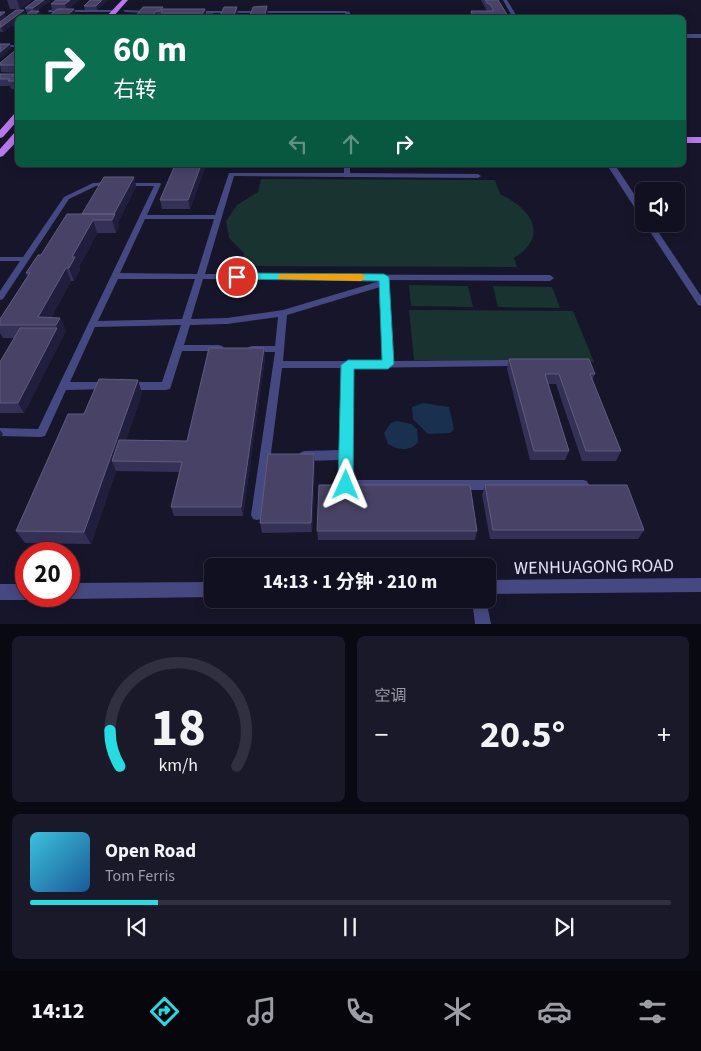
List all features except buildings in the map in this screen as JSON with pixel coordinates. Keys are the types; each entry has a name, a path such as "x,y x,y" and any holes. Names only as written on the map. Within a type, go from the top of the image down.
{"main road":[{"path":"111,15 125,0"},
{"path":"122,14 130,6"},
{"path":"1,135 15,119"},
{"path":"686,132 701,132"},
{"path":"1,135 15,136"},
{"path":"0,154 15,137"},
{"path":"686,140 701,140"}],"street":[{"path":"505,0 514,15"},
{"path":"122,14 153,12"},
{"path":"182,12 345,12 348,15"},
{"path":"686,36 701,36"},
{"path":"612,167 635,202"},
{"path":"654,232 701,303"},
{"name":"WENHUAGONG ROAD","path":"496,587 701,585"},
{"path":"80,591 204,590"},
{"path":"0,592 15,592"},
{"path":"480,608 483,624"}],"lane":[{"path":"87,15 48,13 114,11"},
{"path":"0,46 15,46"},
{"path":"346,175 347,167"},
{"path":"63,386 166,386 231,174 478,176"},
{"path":"0,432 41,433 158,184 95,184 66,198 1,295"},
{"path":"142,217 218,217"},
{"path":"0,259 25,259"},
{"path":"114,276 384,280 550,278"},
{"path":"92,324 185,324 227,321 283,313 384,280"},
{"path":"384,280 388,364"},
{"path":"257,515 270,456 283,313"},
{"path":"178,348 224,348"},
{"path":"242,349 279,349"},
{"path":"278,366 528,363"},
{"path":"348,365 346,485 596,485"},
{"path":"292,456 346,455"}],"green space":[{"path":"261,179 495,180 500,194 511,200 528,215 534,232 525,249 514,258 517,267 241,266 244,253 229,238 226,221 237,205 258,192"},
{"path":"409,285 468,286 473,307 411,306"},
{"path":"493,286 552,287 560,308 498,307"},
{"path":"409,310 573,311 594,362 414,360"}],"water":[{"path":"423,403 449,407 454,429 450,433 428,434 413,419 412,407"},
{"path":"397,421 411,424 417,429 418,442 408,449 396,448 388,444 384,433 391,423"}],"slow traffic":[{"path":"282,277 361,277"}],"route":[{"path":"237,277 384,277 388,364 348,365 346,485"}]}
